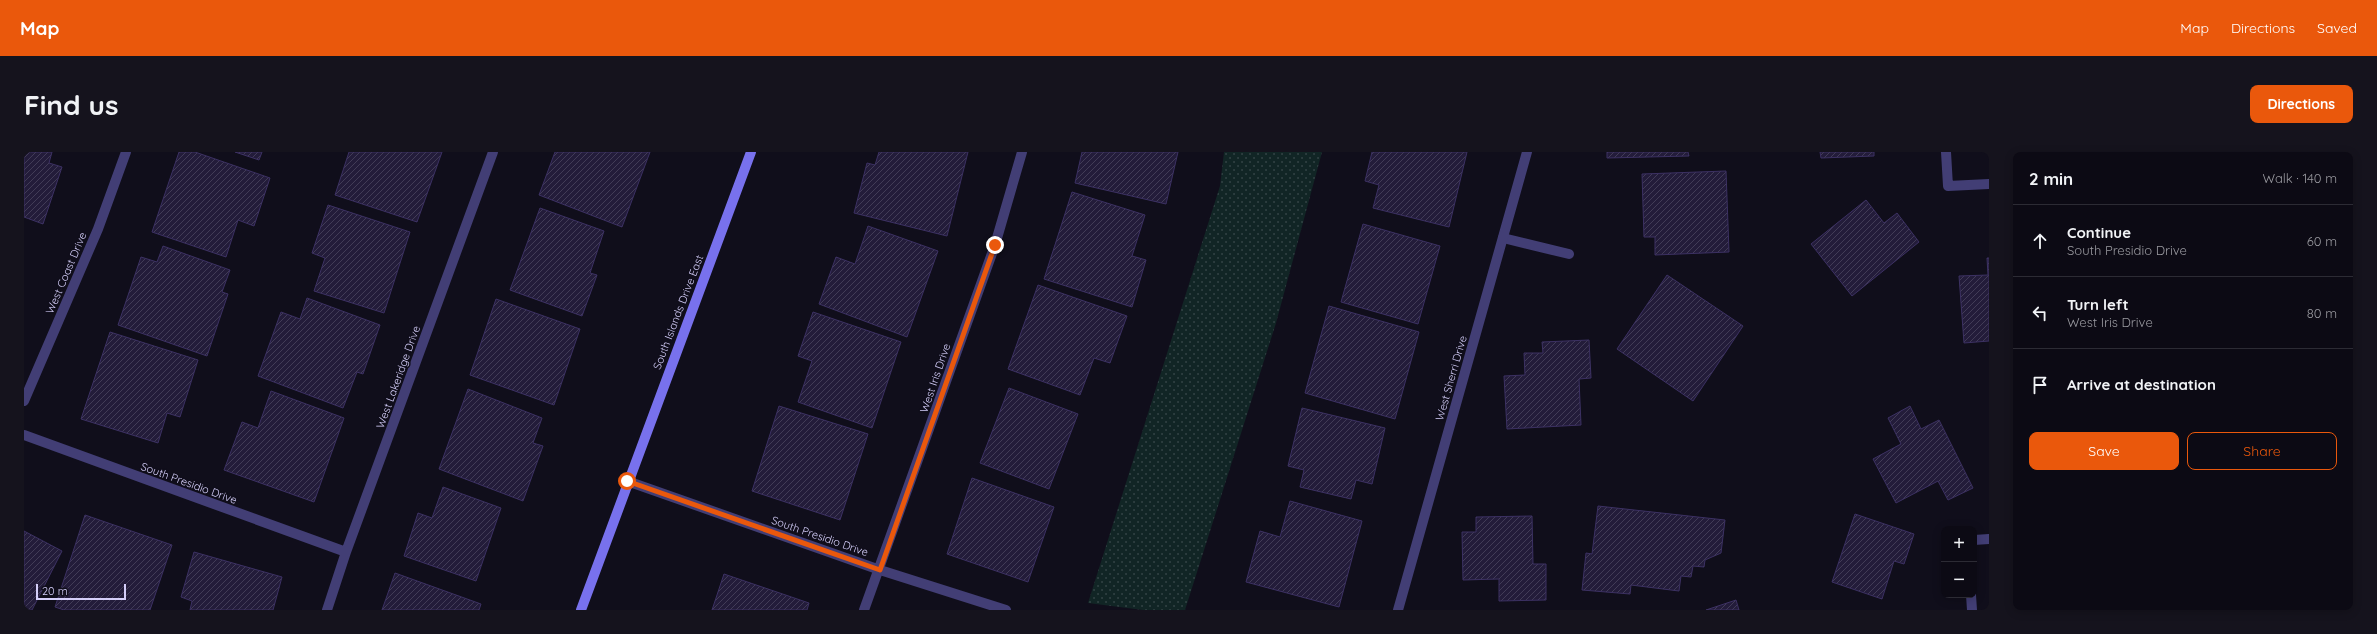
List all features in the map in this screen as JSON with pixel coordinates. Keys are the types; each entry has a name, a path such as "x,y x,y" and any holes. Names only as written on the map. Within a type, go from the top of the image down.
{"street":[{"name":"West Coast Drive","path":"24,401 98,229 126,152"},
{"name":"West Lakeridge Drive","path":"327,610 346,552 493,152"},
{"name":"South Islands Drive East","path":"581,610 627,481 751,152"},
{"name":"West Iris Drive","path":"864,610 880,570 995,245 1022,152"},
{"name":"West Sherri Drive","path":"1398,610 1527,152"},
{"path":"1946,152 1948,186 1989,184"},
{"path":"1503,238 1569,254"},
{"name":"South Presidio Drive","path":"24,435 346,552"},
{"name":"South Presidio Drive","path":"627,481 880,570 1006,610"},
{"path":"1977,540 1989,539"},
{"path":"1971,598 1972,610"}],"green space":[{"path":"1224,152 1322,152 1276,323 1185,610 1143,610 1088,603 1220,186"}],"building":[{"path":"24,152 52,152 49,163 62,167 43,224 24,217"},
{"path":"179,152 195,152 270,178 254,226 238,220 226,257 152,232"},
{"path":"235,152 262,152 259,160"},
{"path":"349,152 442,152 417,222 335,195"},
{"path":"555,152 650,152 622,227 539,195"},
{"path":"879,152 968,152 947,236 854,213 867,163 875,165"},
{"path":"1082,152 1178,152 1166,204 1075,183"},
{"path":"1372,152 1467,152 1449,227 1373,208 1379,185 1365,181"},
{"path":"1607,152 1688,152 1689,156 1607,158"},
{"path":"1820,152 1874,152 1874,156 1821,158"},
{"path":"1726,171 1729,252 1655,255 1655,237 1644,237 1642,174"},
{"path":"1072,192 1145,215 1132,256 1146,260 1132,307 1044,279"},
{"path":"1866,200 1884,223 1897,213 1919,242 1852,296 1811,244"},
{"path":"328,205 410,232 384,313 314,291 325,258 312,253"},
{"path":"540,208 604,231 590,273 597,275 582,316 510,290"},
{"path":"1363,224 1440,246 1418,324 1341,302"},
{"path":"868,226 938,251 907,337 819,304 836,257 855,264"},
{"path":"163,246 230,270 222,292 228,294 207,356 118,325 141,257 157,262"},
{"path":"1987,258 1989,258 1989,341 1964,343 1959,276 1988,275"},
{"path":"1667,275 1743,326 1693,401 1617,349"},
{"path":"1038,285 1127,316 1110,363 1094,358 1080,395 1008,369"},
{"path":"307,298 380,325 363,374 357,372 343,408 258,376 281,312 300,319"},
{"path":"496,299 580,329 554,405 470,375"},
{"path":"1329,306 1419,332 1395,419 1305,393"},
{"path":"813,312 901,342 872,428 798,402 812,361 798,356"},
{"path":"110,332 198,360 180,417 167,413 158,443 81,419"},
{"path":"1589,340 1591,378 1579,379 1581,425 1507,429 1504,376 1525,375 1524,353 1543,353 1542,342"},
{"path":"1009,388 1078,414 1049,489 980,463"},
{"path":"468,389 542,418 533,443 543,446 523,501 439,469"},
{"path":"271,391 344,418 314,502 224,470 242,422 258,428"},
{"path":"779,406 868,434 840,520 752,491"},
{"path":"1910,406 1921,429 1939,420 1973,488 1948,500 1938,481 1896,503 1873,459 1901,444 1888,418"},
{"path":"1302,408 1385,428 1372,484 1356,480 1351,499 1300,487 1304,470 1288,466"},
{"path":"972,478 1054,507 1028,582 947,554"},
{"path":"443,487 501,508 476,581 404,556 418,513 432,518"},
{"path":"1290,501 1362,521 1339,607 1246,582 1260,531 1280,537"},
{"path":"1598,506 1725,520 1721,553 1705,560 1704,567 1693,566 1691,577 1681,576 1679,591 1631,585 1630,594 1582,590 1586,553 1592,554"},
{"path":"1855,514 1914,534 1904,564 1894,561 1882,599 1832,582"},
{"path":"85,515 172,545 150,610 64,610 55,607"},
{"path":"1532,516 1533,564 1546,564 1546,600 1499,601 1499,579 1463,580 1462,532 1476,532 1476,517"},
{"path":"24,531 62,551 32,610 24,610"},
{"path":"194,552 282,577 273,610 190,610 192,601 181,597"},
{"path":"395,573 481,604 479,610 382,610"},
{"path":"724,574 809,603 807,610 712,610"},
{"path":"1736,600 1739,610 1706,610"}],"route":[{"path":"627,481 880,570 995,245"}]}
